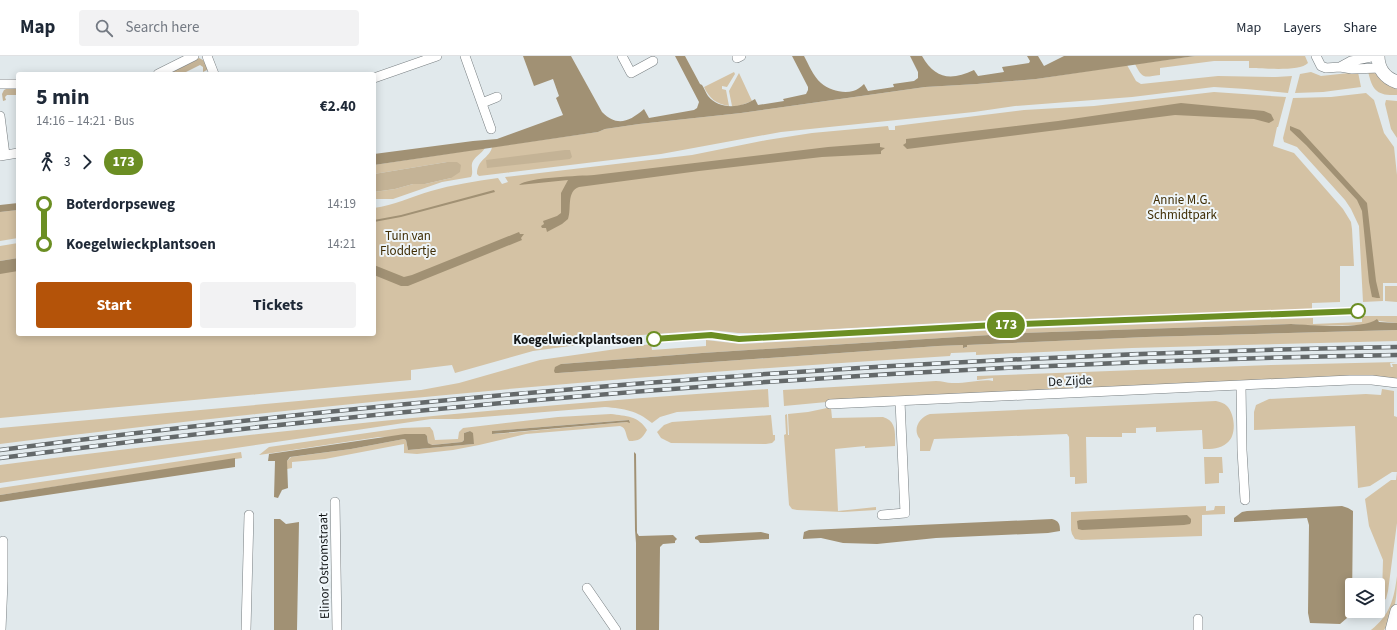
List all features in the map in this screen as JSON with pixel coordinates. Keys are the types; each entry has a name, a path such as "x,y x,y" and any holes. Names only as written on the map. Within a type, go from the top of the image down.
{"main road":[{"path":"1378,60 1388,77 1397,82"},
{"path":"1392,630 1397,611"}],"street":[{"path":"162,72 194,56"},
{"path":"207,56 213,72"},
{"path":"376,77 436,56"},
{"path":"465,56 491,129"},
{"path":"622,56 631,73 653,61"},
{"path":"736,56 737,58 741,56"},
{"path":"1316,56 1321,66 1326,68 1340,67 1352,70 1378,60"},
{"path":"0,84 16,84"},
{"path":"482,103 497,97"},
{"path":"0,116 2,155 16,153"},
{"name":"De Zijde","path":"830,404 1363,380 1397,383"},
{"path":"1241,385 1242,450 1245,500"},
{"path":"882,515 905,513 900,401"},
{"name":"Elinor Ostromstraat","path":"335,502 337,630"},
{"path":"246,630 249,515"},
{"path":"1,630 3,541"},
{"path":"586,588 616,630"},
{"path":"1198,619 1198,630"}],"green space":[{"path":"1195,56 1305,56 1308,63 1297,68 1271,69 1249,68 1249,61 1214,61 1160,68 1160,75 1147,77 1140,73 1135,64"},
{"path":"1127,65 1136,81 1141,84 1218,76 1292,76 1288,93 1214,87 1132,97 1015,106 974,112 781,132 661,154 479,176 477,174 479,165 489,154 492,147 598,132 605,129 639,124 741,113 925,87 1036,79"},
{"path":"1368,71 1377,74 1395,87 1397,89 1397,95 1380,93 1376,90 1371,83"},
{"path":"734,72 735,74 727,87 722,86 722,89 726,90 729,106 717,102 708,94 704,87"},
{"path":"1311,72 1321,76 1358,72 1361,87 1323,92 1295,93 1300,74"},
{"path":"739,73 752,101 739,106 732,106 729,91"},
{"name":"Annie M.G. Schmidtpark","path":"1214,92 1286,97 1273,146 1294,153 1343,209 1351,222 1354,266 1340,266 1340,302 1312,303 1312,309 1274,311 995,320 762,333 738,333 711,330 628,336 600,342 533,351 455,373 452,365 411,370 411,380 0,418 0,264 16,261 16,336 376,336 376,208 396,203 431,191 464,183 498,178 502,184 508,182 505,177 692,155 767,140 812,133 888,126 889,130 895,130 895,126 1024,110 1094,106"},
{"path":"1366,93 1374,100 1384,133 1394,147 1397,175 1397,283 1383,283 1383,301 1363,302 1359,226 1351,209 1345,200 1297,147 1284,142 1283,138 1293,98 1331,97"},
{"path":"1386,100 1397,101 1397,138 1391,129 1385,104"},
{"path":"485,148 473,161 471,177 442,182 393,199 376,199 376,192 395,189 413,184 425,184 451,178 447,162 376,174 376,165"},
{"path":"16,210 16,238 0,241 0,212"},
{"path":"16,243 16,258 0,261 0,246"},
{"path":"1385,286 1397,286 1397,302 1385,301"},
{"path":"1362,316 1397,316 1397,323 1378,321 1363,325 1313,326 1291,324 1021,333 702,353 561,364 558,373 938,346 963,345 964,348 967,347 967,345 1146,337 1397,330 1397,341 1132,348 976,355 976,352 951,353 950,356 712,372 475,392 237,416 0,444 0,428 421,390 459,383 540,360 651,344 652,350 706,346 706,340 741,344 1020,329 1313,318 1313,324 1362,322"},
{"path":"1397,362 1390,363 1391,367 1393,367 1392,364 1397,364 1397,379 848,400 784,406 783,390 936,381 957,383 985,380 993,381 993,378 977,380 977,376"},
{"path":"768,389 769,407 677,412 660,417 652,423 641,415 630,411 605,407 458,419 431,419 0,483 0,465 96,453 383,421 575,403"},
{"path":"1382,389 1394,391 1394,416 1397,417 1397,472 1392,472 1370,486 1358,488 1355,426 1254,430 1254,412 1256,405 1269,399 1366,394 1381,395"},
{"path":"1216,401 1227,406 1233,419 1234,430 1230,440 1224,445 1216,448 1203,449 1202,430 1156,432 1156,427 1136,428 1136,433 1122,433 1122,437 1086,437 1087,483 1075,484 1075,477 1070,477 1069,437 1067,434 934,439 930,451 920,451 920,439 917,432 920,421 930,414"},
{"path":"831,408 832,418 883,417 888,419 893,425 895,433 895,446 865,448 865,446 835,449 838,511 876,507 876,510 843,512 797,510 792,509 789,505 784,435 786,434 785,415 787,414 789,435 788,414"},
{"path":"611,414 622,415 636,419 644,425 647,430 640,439 632,441 629,441 625,430 620,426 526,434 453,450 417,454 404,453 404,444 325,459 292,462 292,468 287,469 287,461 291,457 351,449 404,439 406,440 408,450 474,444 470,431 464,433 464,440 462,442 431,445 428,443 427,436 379,437 259,455 269,447 402,428 430,427 433,431 435,440 458,439 459,432 463,428 558,417","holes":["630,421 627,422 492,434 492,431"]},
{"path":"771,415 775,440 772,443 766,444 671,443 661,438 657,432 664,425 672,422"},
{"path":"241,452 242,458 0,495 0,488"},
{"path":"1204,457 1222,457 1223,473 1219,473 1219,483 1205,484"},
{"path":"1397,472 1397,523 1388,591 1385,600 1385,578 1382,578 1383,560 1369,526 1365,499 1391,480 1396,480"},
{"path":"1206,506 1206,511 1214,510 1215,506 1225,506 1225,514 1202,515 1202,536 1081,540 1075,539 1071,530 1071,512"},
{"path":"1397,576 1396,597 1393,612 1388,625 1384,630 1371,630 1383,618 1385,618 1394,592"}],"shaded area":[{"path":"523,56 571,56 602,112 613,120 623,121 628,120 644,109 649,118 694,110 697,108 699,102 675,56 685,56 700,84 713,101 718,104 737,106 755,99 758,105 784,101 783,99 806,94 808,87 792,56 804,56 813,74 824,85 841,92 849,92 854,91 864,84 868,91 894,87 893,84 914,81 918,78 918,72 910,56 922,56 932,69 944,76 958,76 974,70 978,76 1004,72 1002,67 1029,63 1030,61 1027,56 1038,56 1044,66 1064,56 1195,56 1036,79 925,87 741,113 639,124 605,129 598,132 376,165 376,154 497,139 563,115 556,98 559,96 553,79 534,86"},
{"path":"199,58 203,60 209,69 203,72 203,67 200,65 186,72 172,72"},
{"path":"10,87 16,87 16,95 7,95 5,97 6,100 3,101 2,94 4,90"},
{"path":"1181,103 1264,111 1271,114 1274,120 1269,123 1254,119 1175,115 907,149 903,145 906,143 906,139 1058,121"},
{"path":"1290,126 1300,130 1367,203 1376,281 1380,298 1372,297 1369,282 1362,211 1357,200 1290,130"},
{"path":"880,143 880,147 885,148 881,151 881,154 822,157 579,187 572,193 568,219 547,232 546,228 542,228 541,226 544,224 543,221 561,213 561,193 568,180 519,185 533,180 566,176 594,175 828,147"},
{"path":"570,150 572,157 570,159 487,168 486,160"},
{"path":"447,162 457,162 461,165 460,172 451,178 425,184 413,184 395,189 376,192 376,174"},
{"path":"494,190 495,192 401,217 376,222 376,220 401,215"},
{"path":"16,203 16,210 0,212 0,205"},
{"path":"519,232 520,234 524,234 521,238 522,240 408,286 401,286 376,276 376,266 404,277"},
{"path":"16,258 16,271 0,274 0,261"},
{"path":"1377,319 1379,322 1397,323 1397,330 1146,337 967,345 967,347 963,348 963,345 938,346 558,373 555,373 554,371 555,367 561,364 702,353 1021,333 1291,324 1348,326 1360,325"},
{"path":"629,420 630,423 627,422 492,434 492,431"},
{"path":"470,431 473,433 474,444 408,450 406,440 404,439 351,449 290,457 287,461 288,488 282,490 278,498 274,497 275,461 268,461 269,454 405,434 425,434 427,436 428,443 432,445 462,442 464,440 464,433"},
{"path":"634,452 636,454 637,533 639,536 673,535 677,539 675,543 663,544 660,547 659,630 636,630"},
{"path":"235,458 235,467 0,502 0,495"},
{"path":"1342,506 1353,511 1352,578 1345,578 1345,618 1347,618 1340,624 1310,623 1308,613 1309,525 1307,518 1234,522 1234,518 1242,512"},
{"path":"1187,515 1191,519 1191,522 1190,524 1184,525 1082,530 1078,529 1077,521 1080,520"},
{"path":"274,519 280,519 286,524 299,522 297,630 274,630"},
{"path":"1052,519 1059,523 1060,531 1048,533 936,538 877,544 843,543 821,538 803,539 804,532 809,530"},
{"path":"761,532 769,534 769,539 700,543 695,539 695,537 699,535"}],"railway":[{"path":"0,450 252,420 615,385 838,369 1062,357 1285,349 1397,347"},
{"path":"0,458 348,418 522,401 697,387 872,375 1047,366 1222,359 1397,355"}],"bus line":[{"name":"173","path":"654,339 711,335 739,339 995,325 1358,311"}],"place":[{"name":"Koegelwieckplantsoen","path":"654,339"}],"park label":[{"name":"Tuin van Floddertje","path":"408,242"}]}
